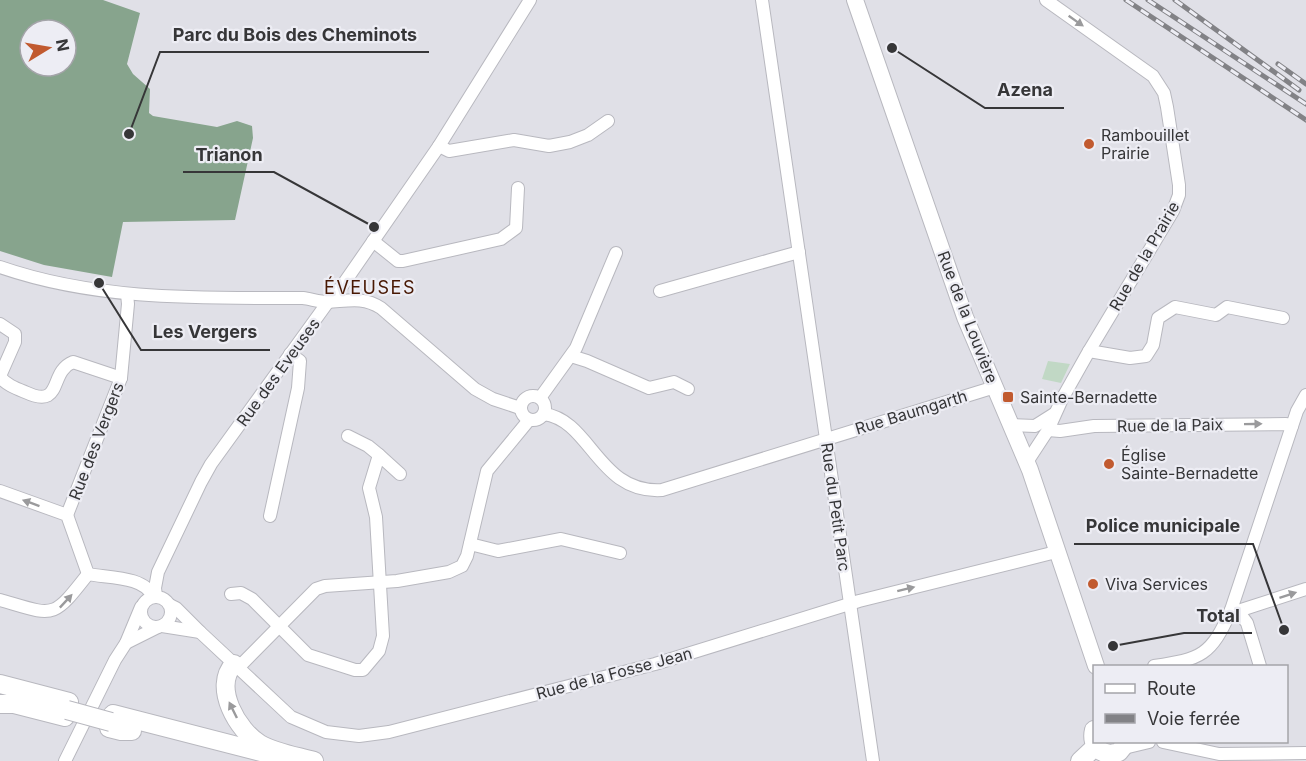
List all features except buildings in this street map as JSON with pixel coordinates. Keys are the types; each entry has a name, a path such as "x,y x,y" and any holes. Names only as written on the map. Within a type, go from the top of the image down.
{"main road":[{"name":"Rue de la Louvière","path":"855,0 965,317 1027,462 1096,665"},
{"path":"236,666 226,676 225,689 233,713 242,726 264,746 314,761"},
{"path":"0,684 67,710"},
{"path":"0,693 111,721 296,761"},
{"path":"0,704 67,710"},
{"path":"111,721 132,731 247,761"},
{"path":"1080,761 1093,741"},
{"path":"1097,743 1099,750 1109,754 1123,751"}],"street":[{"name":"Rue des Eveuses","path":"65,761 115,660 156,601 155,588 158,572 190,501 211,464 374,241 439,146 530,0"},
{"name":"Rue du Petit Parc","path":"762,0 873,761"},
{"name":"Rue de la Prairie","path":"1027,462 1048,430 1054,414 1089,351 1173,211 1179,195 1164,93 1153,76 1046,0"},
{"path":"439,146 449,151 513,140 549,146 570,142 588,135 608,121"},
{"path":"374,241 398,261 403,261 501,239 516,228 518,188"},
{"path":"660,291 799,252"},
{"path":"540,398 571,356 616,253"},
{"path":"0,267 53,282 127,294 303,298 328,302 341,299 374,303 475,389 499,402 520,408"},
{"name":"Rue des Vergers","path":"68,515 121,378 127,294"},
{"path":"1089,351 1130,358 1146,356 1153,345 1158,318 1175,307 1216,315 1227,307 1283,318"},
{"path":"0,324 15,334 15,342 0,376 7,384 37,398 53,392 61,373 68,364 73,362 121,378"},
{"path":"270,516 298,387 300,361 290,354"},
{"path":"571,356 649,388 674,382 688,389"},
{"name":"Rue Baumgarth","path":"544,414 568,425 619,480 654,491 697,480 995,387"},
{"path":"1160,665 1191,660 1202,655 1234,611 1292,426 1306,395"},
{"path":"529,396 540,398 544,404 544,414 537,420 529,420 522,416 520,408 523,401 529,396"},
{"path":"1012,425 1035,426 1054,414"},
{"path":"236,666 312,592 320,587 397,581 456,569 464,561 470,544 487,471 529,420"},
{"name":"Rue de la Paix","path":"1048,430 1060,431 1094,426 1286,424 1292,426"},
{"path":"348,436 368,446 400,474"},
{"path":"231,594 241,593 252,599 308,654 355,670 363,670 380,651 384,636 376,517 369,488 379,455"},
{"path":"0,491 68,515 88,574"},
{"path":"470,544 498,551 561,539 620,553"},
{"name":"Rue de la Fosse Jean","path":"156,601 176,608 281,709 301,723 326,732 359,736 372,735 656,664 850,604 1056,552"},
{"path":"88,574 138,581 158,572"},
{"path":"0,600 36,611 57,610 88,574"},
{"path":"123,580 140,588 171,615 160,627 126,643"},
{"path":"138,581 150,589 156,601"},
{"path":"1234,611 1306,589"},
{"path":"156,601 141,616 145,623 200,632"},
{"path":"1234,611 1247,623 1260,665"},
{"path":"1123,751 1144,743"},
{"path":"1171,743 1218,754 1284,757 1306,753"}],"green space":[{"path":"0,0 103,0 140,13 127,64 133,74 150,89 149,113 153,116 217,127 237,121 252,126 253,138 235,220 123,222 112,277 44,265 0,251"},
{"path":"1048,361 1070,364 1061,383 1042,379"}],"railway":[{"path":"1126,0 1306,120"},
{"path":"1148,0 1306,104"},
{"path":"1175,0 1299,90"},
{"path":"1278,64 1306,84"}],"place":[{"name":"Azena","path":"892,48"},
{"name":"Parc du Bois des Cheminots","path":"129,134"},
{"name":"Rambouillet Prairie","path":"1089,144"},
{"name":"Trianon","path":"374,227"},
{"name":"Les Vergers","path":"99,283"},
{"name":"Sainte-Bernadette","path":"1008,397"},
{"name":"Église Sainte-Bernadette","path":"1109,464"},
{"name":"Viva Services","path":"1093,584"},
{"name":"Police municipale","path":"1284,630"},
{"name":"Total","path":"1113,646"}],"district":[{"name":"ÉVEUSES","path":"370,287"}]}
